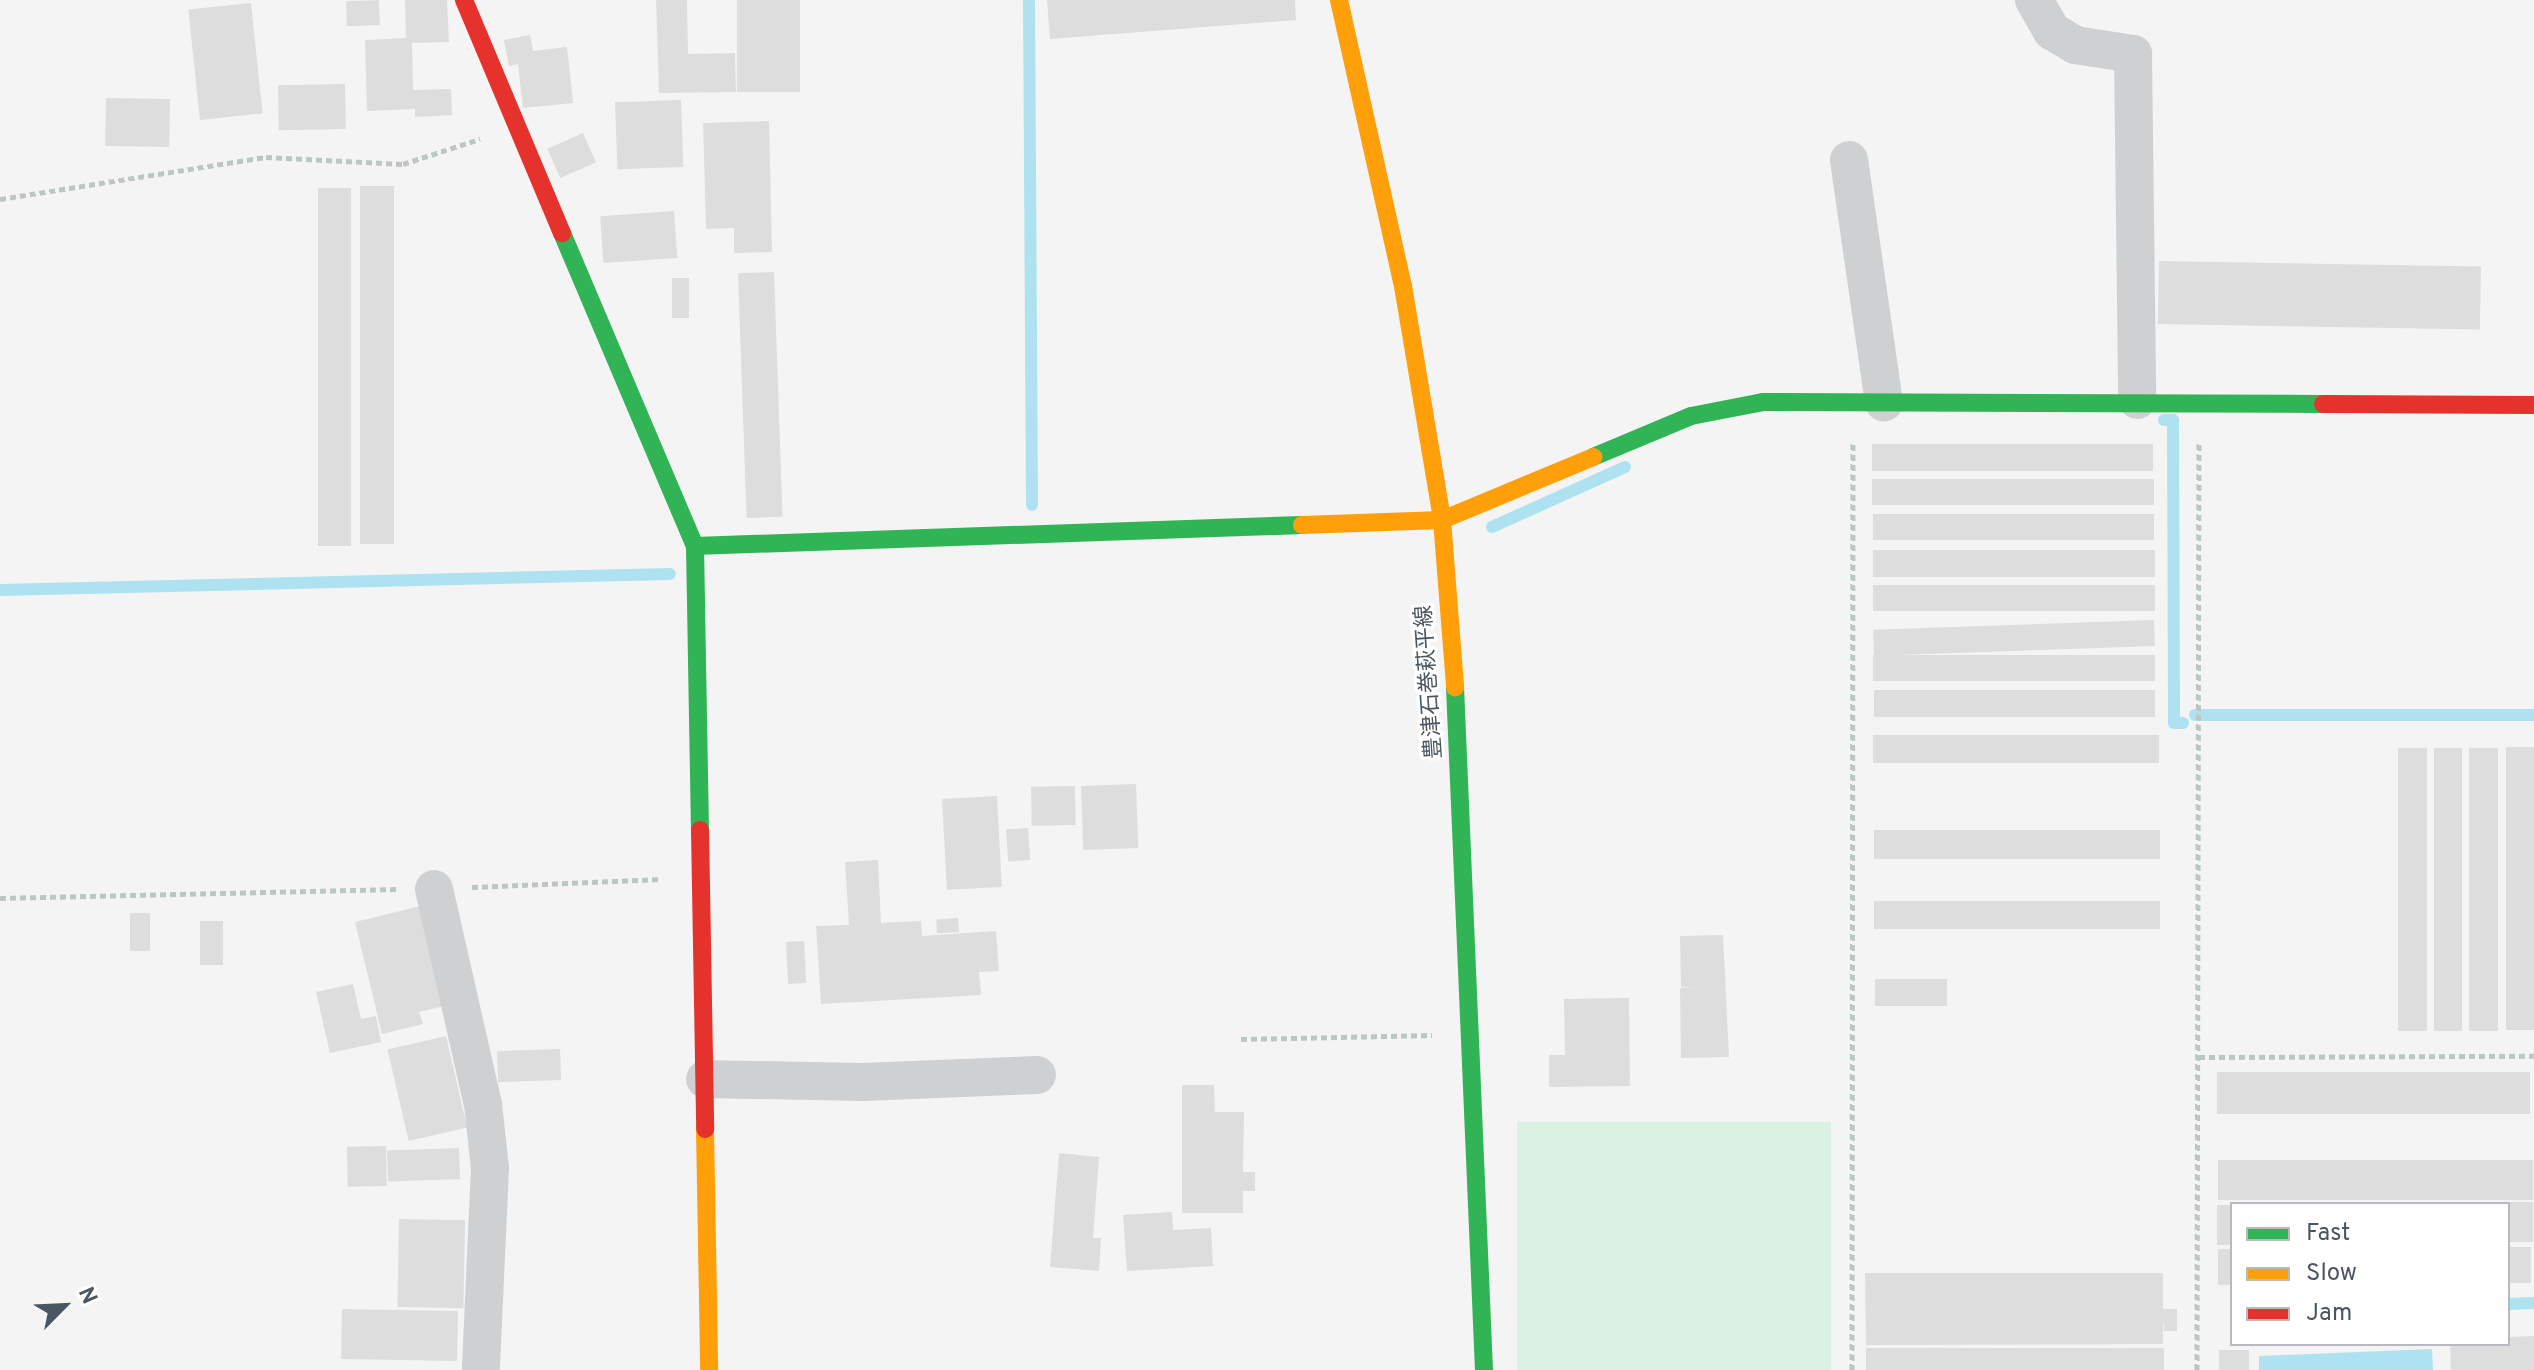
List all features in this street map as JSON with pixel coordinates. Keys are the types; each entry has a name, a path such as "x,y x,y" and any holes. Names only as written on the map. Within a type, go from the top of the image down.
{"street":[{"name":"豊津石巻萩平線","path":"1339,0 1403,286 1442,520 1462,779 1484,1370"},
{"path":"2034,0 2052,31 2075,45 2133,54 2137,400"},
{"path":"466,1 695,546 709,1370"},
{"path":"1849,160 1869,404"},
{"path":"695,546 1442,520 1691,416 1763,402 1869,404 2137,400 2200,404 2534,405"},
{"path":"434,889 483,1104 490,1168 481,1370"},
{"path":"705,1079 863,1082 1037,1075"}],"path":[{"path":"0,199 266,157 403,164 517,127"},
{"path":"1852,1370 1869,404"},
{"path":"2197,1370 2200,404"},
{"path":"0,898 434,889 703,877"},
{"path":"1241,1039 1429,1034 1472,1052"},
{"path":"2199,1057 2534,1056"}],"green space":[{"path":"1517,1122 1831,1122 1831,1370 1517,1370"}],"water":[{"path":"2432,1349 2433,1370 2259,1370 2259,1356"}],"building":[{"path":"379,0 380,25 347,26 346,1"},
{"path":"405,0 447,0 449,42 412,43 413,90 451,89 452,115 415,117 415,109 367,111 365,40 406,38"},
{"path":"656,0 687,0 688,54 735,53 736,92 659,93"},
{"path":"737,0 800,0 800,92 737,92"},
{"path":"1047,0 1295,0 1296,20 1050,39"},
{"path":"251,3 263,113 200,120 188,10"},
{"path":"530,35 533,51 567,47 573,103 523,108 518,64 509,66 504,40"},
{"path":"345,84 346,129 279,130 278,85"},
{"path":"106,98 170,99 169,147 105,146"},
{"path":"681,100 683,167 617,169 615,102"},
{"path":"769,121 772,252 734,253 734,228 706,229 703,123"},
{"path":"583,133 596,162 560,178 547,149"},
{"path":"360,186 394,186 394,544 360,544"},
{"path":"318,188 351,188 351,546 318,546"},
{"path":"674,211 677,258 603,263 600,216"},
{"path":"2159,261 2481,267 2480,330 2158,324"},
{"path":"774,272 783,517 747,518 738,273"},
{"path":"672,278 689,278 689,318 672,318"},
{"path":"1872,444 2153,444 2153,471 1872,471"},
{"path":"1872,479 2154,479 2154,505 1872,505"},
{"path":"1873,514 2154,514 2154,540 1873,540"},
{"path":"1873,550 2155,550 2155,577 1873,577"},
{"path":"1873,585 2155,585 2155,611 1873,611"},
{"path":"2154,620 2155,646 1874,656 1873,630"},
{"path":"1873,655 2155,655 2155,681 1873,681"},
{"path":"1874,690 2155,690 2155,717 1874,717"},
{"path":"1873,735 2159,735 2159,763 1873,763"},
{"path":"2506,747 2534,747 2534,1030 2506,1030"},
{"path":"2398,748 2427,748 2427,1031 2398,1031"},
{"path":"2434,748 2462,748 2462,1031 2434,1031"},
{"path":"2469,748 2498,748 2498,1031 2469,1031"},
{"path":"1136,784 1138,848 1083,850 1081,786"},
{"path":"1075,786 1076,825 1032,826 1031,787"},
{"path":"997,796 1002,887 947,890 942,799"},
{"path":"1028,828 1030,860 1008,861 1006,830"},
{"path":"1874,830 2160,830 2160,859 1874,859"},
{"path":"878,860 881,923 921,921 922,936 996,931 999,971 979,972 981,995 821,1004 816,926 849,925 845,862"},
{"path":"1874,901 2160,901 2160,929 1874,929"},
{"path":"425,905 449,1005 419,1012 423,1024 382,1034 355,922"},
{"path":"130,913 150,913 150,951 130,951"},
{"path":"958,918 959,932 937,934 936,920"},
{"path":"200,921 223,921 223,965 200,965"},
{"path":"1723,935 1729,1057 1681,1058 1680,988 1696,987 1681,987 1680,936"},
{"path":"804,941 806,983 788,984 786,942"},
{"path":"1875,979 1947,979 1947,1006 1875,1006"},
{"path":"353,984 361,1019 376,1016 381,1042 330,1053 316,992"},
{"path":"1629,998 1630,1086 1549,1087 1549,1055 1565,1055 1564,999"},
{"path":"446,1036 467,1128 409,1141 388,1049"},
{"path":"560,1049 561,1080 498,1082 497,1051"},
{"path":"2217,1072 2530,1072 2530,1114 2217,1114"},
{"path":"1182,1085 1214,1085 1215,1112 1244,1112 1243,1172 1255,1172 1255,1191 1243,1191 1243,1213 1182,1213"},
{"path":"386,1146 387,1186 348,1187 347,1147"},
{"path":"459,1148 460,1179 388,1181 387,1151"},
{"path":"1059,1153 1099,1157 1093,1238 1101,1238 1099,1271 1050,1267"},
{"path":"2218,1160 2533,1160 2533,1200 2218,1200"},
{"path":"2510,1202 2533,1202 2533,1242 2510,1242"},
{"path":"2217,1205 2230,1205 2230,1245 2217,1245"},
{"path":"1172,1212 1173,1230 1211,1228 1213,1266 1127,1271 1123,1215"},
{"path":"399,1219 465,1220 463,1308 397,1307"},
{"path":"2510,1247 2531,1247 2531,1283 2510,1283"},
{"path":"2218,1249 2230,1249 2230,1285 2218,1285"},
{"path":"1865,1273 2163,1273 2163,1309 2177,1309 2177,1331 2164,1331 2163,1318 2163,1344 1866,1345"},
{"path":"342,1309 458,1311 457,1361 341,1359"},
{"path":"2534,1336 2534,1370 2451,1370 2450,1346 2510,1346 2510,1337"},
{"path":"1866,1348 2164,1348 2164,1370 1866,1370"},
{"path":"2219,1350 2249,1350 2249,1370 2219,1370"}],"waterway":[{"path":"1029,0 1032,505"},
{"path":"2164,420 2173,420 2174,723 2183,723"},
{"path":"1492,527 1625,467"},
{"path":"0,590 670,574"},
{"path":"2195,715 2534,715"},
{"path":"2510,1304 2534,1303"}],"traffic: fast":[{"path":"562,233 695,546 700,830"},
{"path":"1593,457 1691,416 1763,402 2323,404"},
{"path":"695,546 1302,525"},
{"path":"1455,687 1484,1370"}],"traffic: slow":[{"path":"1339,0 1403,286 1442,520 1455,687"},
{"path":"1302,525 1442,520 1593,457"},
{"path":"705,1129 709,1370"}],"traffic: jam":[{"path":"464,0 562,233"},
{"path":"2323,404 2534,405"},
{"path":"700,830 705,1129"}]}
